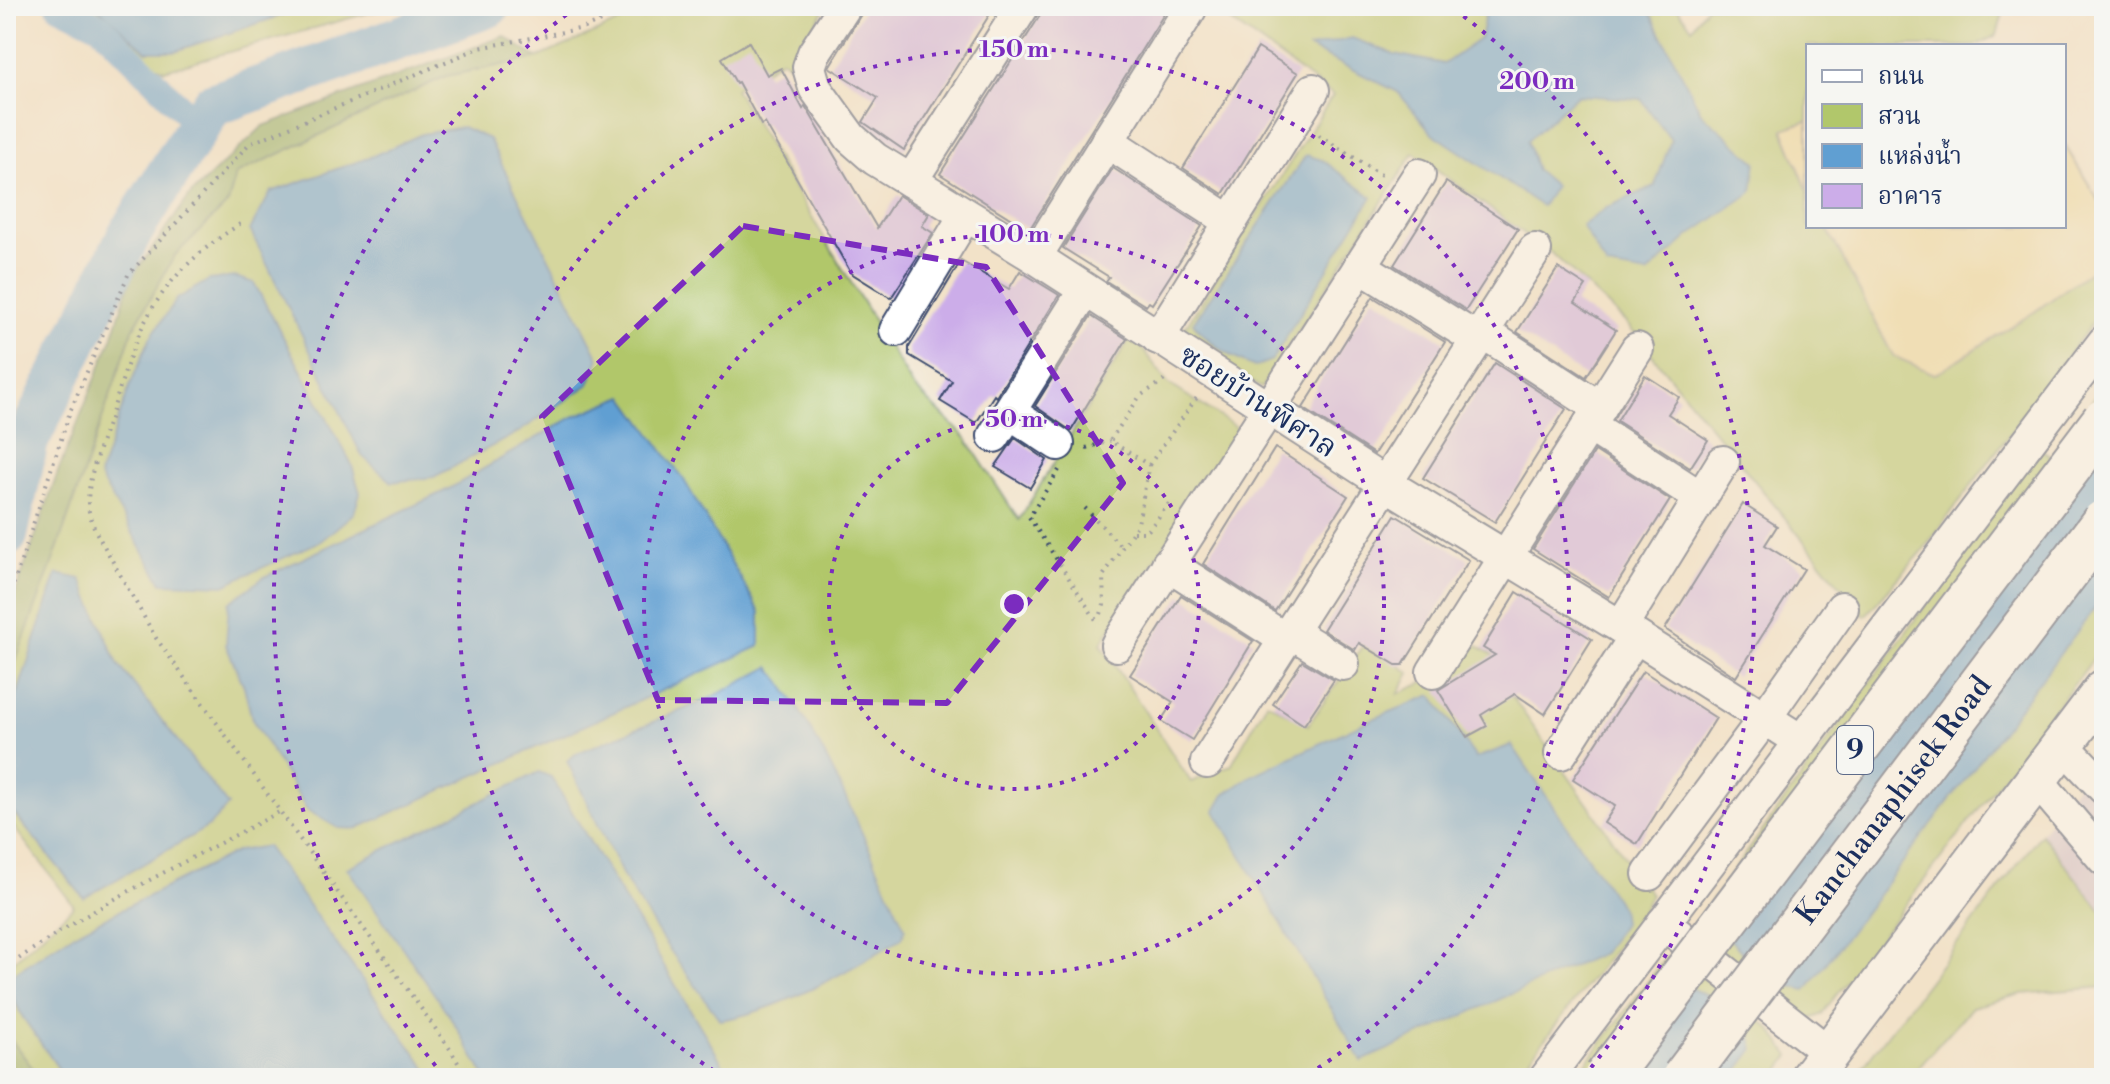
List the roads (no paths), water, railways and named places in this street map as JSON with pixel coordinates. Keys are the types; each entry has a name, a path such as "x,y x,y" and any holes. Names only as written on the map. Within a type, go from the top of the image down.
{"highway":[{"name":"Kanchanaphisek Road","path":"1606,1078 2104,421"},
{"name":"Kanchanaphisek Road","path":"1684,1078 2104,522"}],"main road":[{"path":"1820,1065 2104,690"}],"street":[{"name":"ซอยบ้านพิศาล","path":"845,6 814,53 809,67 815,88 851,138 875,159 1035,257 1268,410 1801,741"},
{"path":"911,181 1023,6"},
{"path":"1035,257 1190,9"},
{"path":"1158,338 1313,90"},
{"path":"1107,141 1231,222"},
{"path":"1117,645 1414,184"},
{"path":"896,330 965,216"},
{"path":"1207,762 1535,250"},
{"path":"1360,266 1480,336 1594,416 1701,498"},
{"path":"1068,453 1001,424 1085,290"},
{"path":"1546,1078 2104,342"},
{"path":"1433,672 1637,349"},
{"path":"1561,753 1723,462"},
{"path":"1168,564 1289,636 1343,664"},
{"path":"1649,874 1842,608"},
{"path":"2062,744 2104,788"},
{"path":"2036,779 2104,859"},
{"path":"1663,923 1820,1065"}],"water":[{"path":"96,6 310,6 175,51 146,51"},
{"path":"1487,6 1647,6 1701,113 1756,162 1752,192 1689,236 1647,274 1607,267 1582,226 1606,208 1655,186 1671,140 1641,99 1577,95 1527,141 1536,170 1555,186 1542,206 1432,133 1398,92 1309,48 1352,38 1394,54 1444,64 1480,39"},
{"path":"462,127 489,139 599,358 589,384 519,432 434,477 392,482 362,456 250,230 271,192 368,158 422,134"},
{"path":"1306,155 1322,160 1372,197 1272,360 1255,367 1221,350 1193,323"},
{"path":"235,277 254,283 351,463 360,493 354,513 321,541 224,585 162,583 99,476 130,385 150,338 177,299 209,280"},
{"path":"2104,394 2104,596 1806,990 1778,983 1710,919"},
{"path":"624,396 684,480 760,612 760,646 356,829 338,828 307,810 252,719 244,686 226,645 229,603 264,577 447,490 573,417"},
{"path":"57,574 81,579 118,664 228,806 209,826 84,898 6,804 6,729"},
{"path":"770,667 827,760 905,928 902,938 814,988 766,1008 720,1020 662,939 624,878 567,761 577,753 709,699"},
{"path":"1432,695 1476,758 1512,745 1621,907 1623,923 1603,953 1362,1061 1215,811 1224,795 1251,776 1363,723"},
{"path":"539,772 551,777 731,1078 486,1078 451,1018 347,868"},
{"path":"266,846 433,1078 65,1078 22,1016 10,991 13,974 73,934 238,851"},
{"path":"1665,977 1711,997 1748,1026 1754,1049 1732,1078 1589,1078"}],"waterway":[{"path":"59,6 100,26 199,126"},
{"path":"6,535 27,441 129,235 212,105 488,6"}]}
